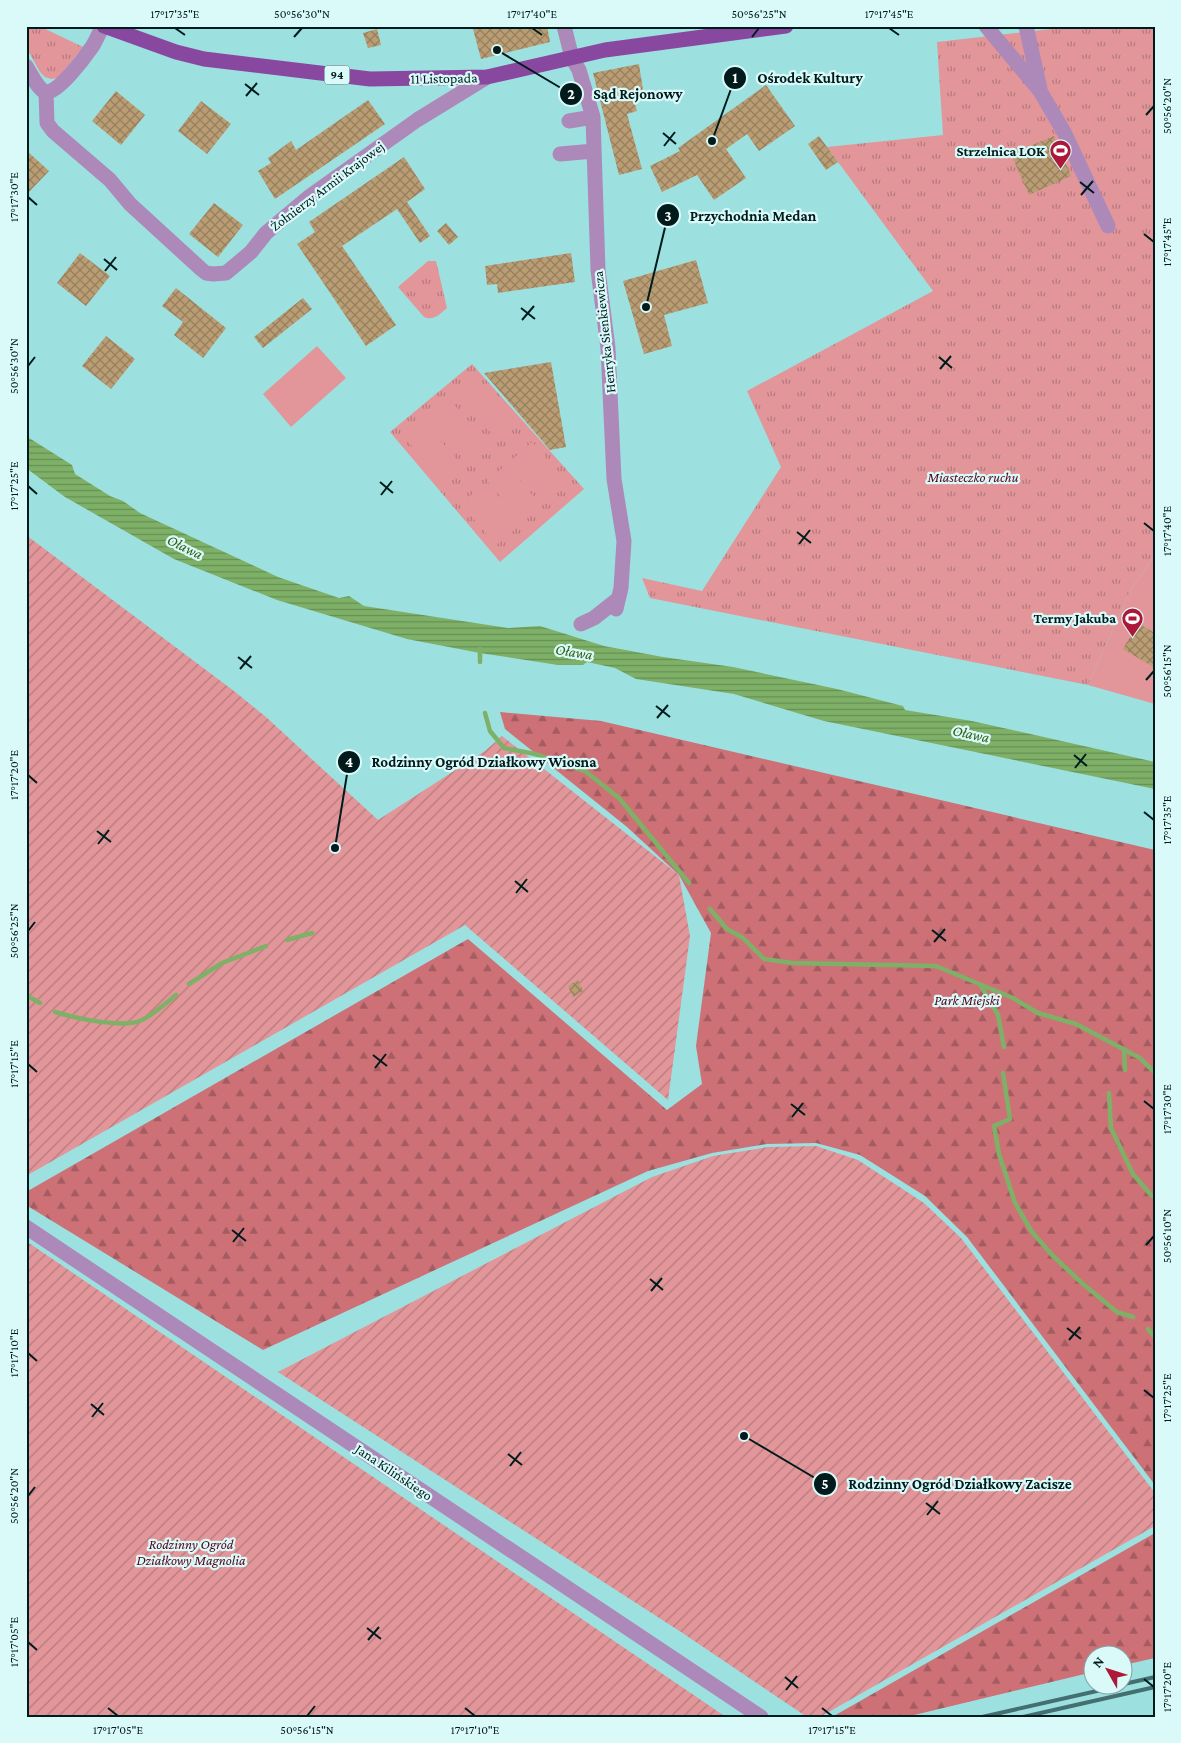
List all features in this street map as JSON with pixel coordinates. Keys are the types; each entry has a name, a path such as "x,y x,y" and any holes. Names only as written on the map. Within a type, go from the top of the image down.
{"main road":[{"name":"11 Listopada","path":"104,26 176,52 204,59 370,79 487,77 605,50 786,26"}],"street":[{"path":"26,66 40,87 46,92 53,91 61,85 92,47 104,26"},
{"name":"Henryka Sienkiewicza","path":"564,26 572,58 579,70 593,117 598,270 608,348 614,480 624,542 621,588 617,604 581,624"},
{"path":"986,26 1040,91 1064,132 1108,226"},
{"path":"1026,26 1040,91"},
{"name":"Żołnierzy Armii Krajowej","path":"46,92 47,122 53,132 110,180 130,204 201,269 206,273 213,274 226,273 251,252 266,233 310,196 417,120 487,77"},
{"path":"569,121 593,117"},
{"path":"560,154 594,151"},
{"name":"Jana Kilińskiego","path":"26,1228 761,1717"}],"green space":[{"path":"26,26 39,26 83,47 58,78 51,79 45,77 40,72 26,47"},
{"name":"Miasteczko ruchu","path":"1078,26 1155,26 1155,520 1153,521 1155,524 1155,555 1131,589 1088,685 650,598 642,578 702,591 781,467 747,391 933,291 827,147 943,135 937,42"},
{"path":"428,261 436,261 447,308 431,318 424,317 398,287"},
{"path":"317,346 346,378 291,427 263,394"},
{"path":"472,364 584,489 500,562 390,432"},
{"path":"476,377 512,418 493,435 457,394"},
{"path":"450,400 486,441 467,457 431,416"},
{"path":"424,422 460,463 441,479 405,438"},
{"path":"532,442 568,483 549,500 513,459"},
{"path":"506,465 542,506 523,522 487,481"},
{"path":"479,488 515,529 496,545 461,504"},
{"path":"26,535 234,691 266,717 378,820 485,751 502,736 679,875 690,936 668,1100 465,925 26,1176"},
{"name":"Termy Jakuba","path":"1155,555 1155,704 1088,685 1131,589"},
{"name":"Park Miejski","path":"500,712 601,721 1155,850 1155,1485 967,1237 925,1196 860,1155 816,1143 767,1144 712,1153 648,1171 263,1350 26,1205 26,1192 468,939 667,1110 702,1084 696,1046 711,933 679,875 627,827 505,729"},
{"path":"816,1146 858,1160 924,1203 961,1238 1155,1493 1155,1526 820,1717 807,1717 681,1632 278,1372 652,1177 713,1156 768,1147"},
{"name":"Rodzinny Ogród Działkowy Magnolia","path":"26,1241 726,1717 26,1717"},
{"path":"1155,1533 1155,1658 1134,1663 1134,1646 1084,1646 1084,1674 906,1717 832,1717"}],"water":[{"name":"Oława","path":"26,436 72,465 75,474 110,496 123,501 140,513 278,577 339,598 349,596 364,606 508,628 540,626 604,646 733,667 837,689 903,706 905,710 972,721 1155,762 1155,789 824,721 734,694 636,679 615,668 587,662 583,665 558,665 407,639 277,600 174,559 65,497 26,468"}],"building":[{"path":"488,26 547,26 550,42 481,59 473,29"},
{"path":"377,29 381,45 368,48 363,33"},
{"path":"639,64 643,90 631,91 637,111 627,114 642,169 619,175 593,73"},
{"path":"766,85 795,126 759,151 747,134 726,149 746,178 714,200 697,175 662,192 650,166 680,151 678,148"},
{"path":"116,91 145,115 121,145 92,121"},
{"path":"368,100 385,124 275,199 258,171 271,163 268,158 291,141 296,150"},
{"path":"201,101 231,124 207,154 178,131"},
{"path":"819,136 838,162 826,170 808,144"},
{"path":"1054,136 1071,176 1029,195 1011,154"},
{"path":"26,150 49,171 26,195"},
{"path":"404,157 425,189 407,202 430,236 420,243 397,209 342,246 396,325 366,346 297,244 315,232 309,222"},
{"path":"214,203 243,225 218,257 189,234"},
{"path":"446,223 458,237 449,245 437,231"},
{"path":"80,253 110,276 86,306 57,283"},
{"path":"571,253 575,282 498,293 497,284 487,285 485,266"},
{"path":"696,260 708,303 664,315 672,346 644,354 623,281"},
{"path":"176,288 226,328 203,358 174,335 183,322 162,306"},
{"path":"303,298 312,309 263,348 254,337"},
{"path":"106,336 135,359 111,389 82,366"},
{"path":"551,362 566,447 550,450 484,373"},
{"path":"1138,623 1155,633 1155,668 1123,649"},
{"path":"578,980 583,991 573,997 568,986"}],"waterway":[{"path":"480,649 480,662"},
{"path":"485,713 490,731 504,748 535,754 585,771 619,798 689,883"},
{"path":"710,909 727,929 743,938 764,959 792,963 936,966 1013,998 1038,1013 1076,1024 1140,1058 1155,1073"},
{"path":"287,940 312,933"},
{"path":"189,984 222,963 266,946"},
{"path":"981,986 998,1015 1004,1047"},
{"path":"26,995 40,1003"},
{"path":"55,1012 99,1022 134,1022 151,1015 176,995"},
{"path":"1124,1050 1125,1070"},
{"path":"1003,1073 1010,1119 994,1126 999,1154 1015,1203 1032,1232 1053,1256 1117,1312 1133,1317"},
{"path":"1109,1093 1111,1128 1133,1174 1151,1195 1155,1197"},
{"path":"1148,1329 1155,1337"}],"railway":[{"path":"1134,1682 1155,1677"},
{"path":"1023,1717 1155,1687"},
{"path":"982,1717 1084,1694"}],"place":[{"name":"Sąd Rejonowy","path":"497,50"},
{"name":"Ośrodek Kultury","path":"712,141"},
{"name":"Strzelnica LOK","path":"1061,170"},
{"name":"Przychodnia Medan","path":"646,307"},
{"name":"Termy Jakuba","path":"1132,637"},
{"name":"Rodzinny Ogród Działkowy Wiosna","path":"335,848"},
{"name":"Rodzinny Ogród Działkowy Zacisze","path":"744,1436"}]}
